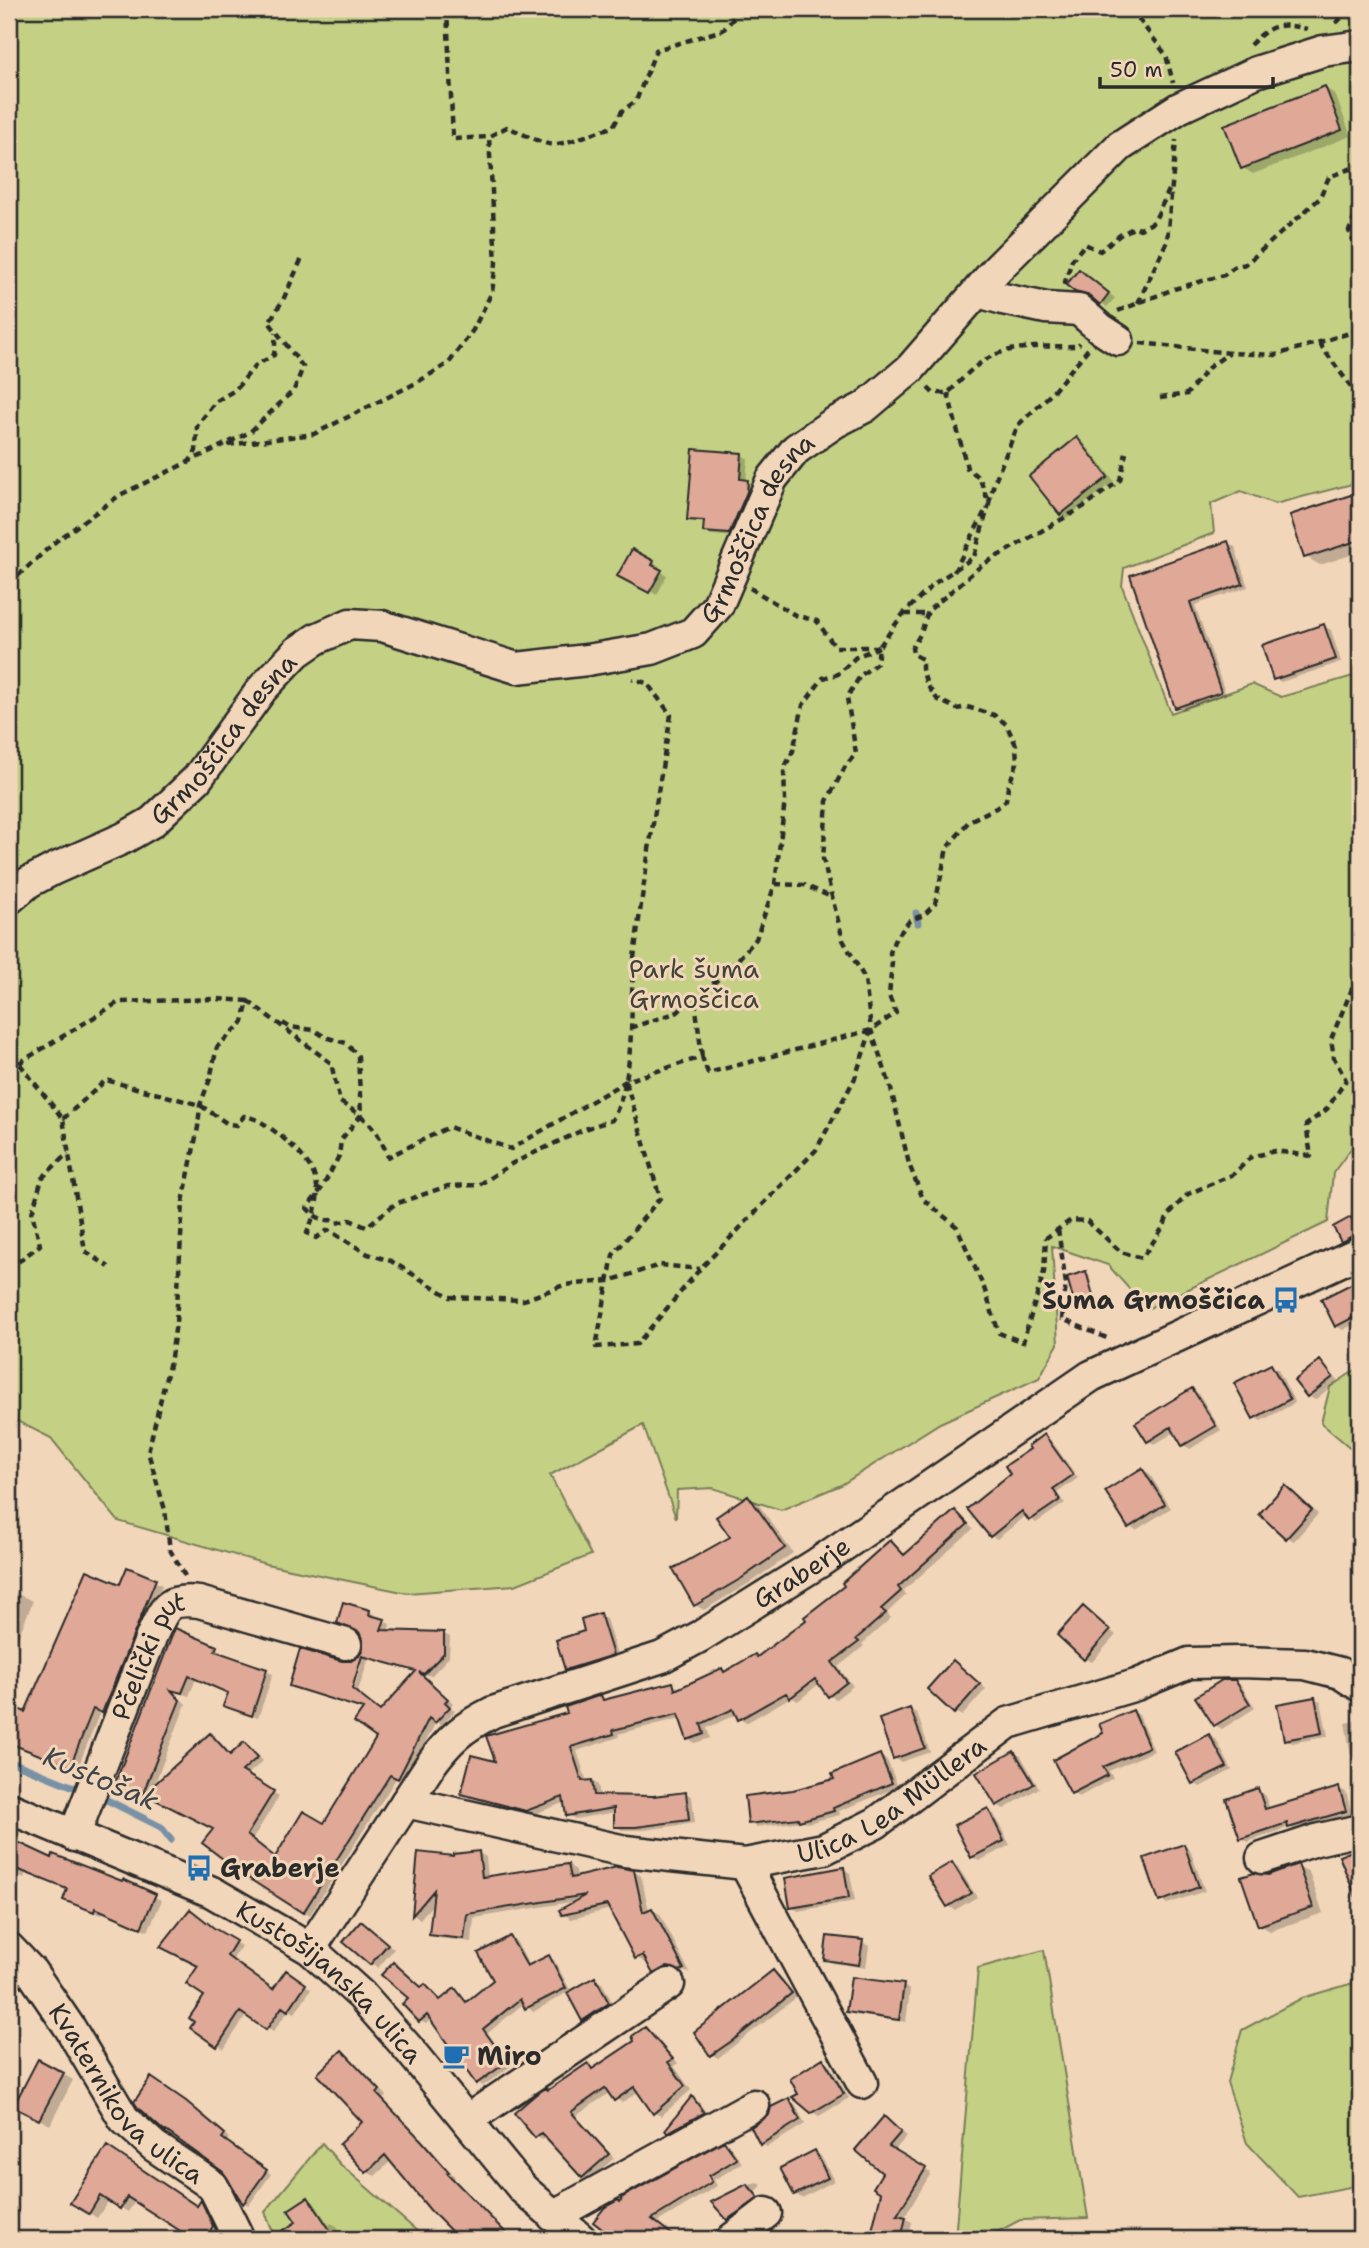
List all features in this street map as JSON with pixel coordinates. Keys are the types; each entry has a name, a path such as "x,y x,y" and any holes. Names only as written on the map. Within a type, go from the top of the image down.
{"street":[{"name":"Grmoščica desna","path":"9,899 42,875 124,838 152,822 197,779 262,689 297,652 316,639 349,624 382,626 517,668 652,649 693,633 718,605 772,479 796,449 865,407 910,369 996,270 1120,146 1179,108 1256,72 1302,56 1360,46"},
{"path":"978,292 1003,299 1079,310 1110,328"},
{"name":"Graberje","path":"310,1949 448,1741 468,1725 493,1712 662,1657 701,1636 818,1563 1091,1376 1360,1252"},
{"name":"Pčelički put","path":"74,1836 165,1608 181,1600 199,1602 346,1644"},
{"name":"Ulica Lea Müllera","path":"406,1802 625,1850 745,1864 824,1849 876,1823 1008,1723 1136,1685 1189,1663 1305,1664 1340,1672 1360,1686"},
{"name":"Kustošijanska ulica","path":"9,1808 212,1892 310,1949 361,1994 523,2189 581,2239"},
{"path":"1262,1858 1316,1840 1360,1830"},
{"path":"745,1864 862,2083"},
{"name":"Kvaternikova ulica","path":"9,1948 31,1971 70,2028 124,2119 154,2146 213,2186 239,2239"},
{"path":"467,2120 669,1984"},
{"path":"553,2216 754,2105"},
{"path":"732,2239 766,2213"}],"path":[{"path":"447,9 453,139 488,137 507,127 549,144 569,142 590,132 613,127 622,111 636,101 656,50 723,30 742,9"},
{"path":"1131,9 1166,55 1179,108 1167,241 1138,304"},
{"path":"223,446 314,434 416,383 449,363 473,330 492,292 496,263 488,137"},
{"path":"1360,165 1329,177 1319,199 1246,264 1234,267 1224,275 1174,289 1138,304 1090,346 1051,394 1018,425 994,484 974,557 954,573 935,583 903,614 879,647 877,663 860,676 847,698 856,753 827,802 823,859 843,940 865,979 871,1030 890,1085 909,1164 923,1199 957,1227 984,1288 999,1333 1023,1342 1044,1272 1045,1238 1058,1228 1071,1220 1087,1221 1121,1251 1142,1258 1164,1226 1168,1215 1188,1194 1234,1174 1251,1157 1275,1151 1311,1156 1306,1125 1327,1109 1346,1080 1334,1058 1331,1039 1354,984 1360,955"},
{"path":"1360,184 1353,209 1360,225"},
{"path":"1055,308 1072,260 1084,244 1100,251 1120,234 1154,222 1171,186"},
{"path":"1355,215 1349,231 1353,240 1360,242"},
{"path":"9,584 55,542 120,495 250,432 294,390 303,367 269,322 283,300 302,258"},
{"path":"954,573 989,504 980,479 967,468 948,393 983,360 998,354 1034,347 1076,346 1110,328 1230,353 1276,355 1360,330"},
{"path":"187,464 196,451 197,426 215,402 235,390 255,366 274,355 276,334"},
{"path":"1319,343 1360,398"},
{"path":"1160,398 1187,394 1208,368 1230,353"},
{"path":"695,1000 702,1056 708,1073 871,1030 897,1013 889,996 892,962 890,953 894,941 910,920 924,915 934,904 947,848 969,821 1000,806 1006,800 1017,762 1016,746 1006,724 994,715 967,707 957,709 937,699 927,685 922,659 913,654 912,648 921,633 927,612 982,565 1086,506 1120,480 1126,453"},
{"path":"974,557 982,565"},
{"path":"732,577 795,615 817,621 835,647 879,647"},
{"path":"903,614 927,612"},
{"path":"630,1028 678,1012 687,1003 695,1000 733,965 756,939 775,884 785,800 784,769 793,751 803,705 823,678 838,674 856,657 879,647"},
{"path":"19,1063 119,1002 248,1001 289,1027 313,1030 346,1043 358,1056 361,1115 341,1140 339,1156 307,1208 314,1216 325,1220 336,1223 350,1220 366,1227 395,1204 448,1186 479,1185 513,1163 585,1129 612,1120 621,1103 626,1081 634,961 649,842 671,715 646,683 623,677"},
{"path":"775,884 804,885 832,897"},
{"path":"248,1001 331,1063 340,1102 361,1115 378,1131 388,1157 449,1127 511,1149 626,1081 702,1056"},
{"path":"199,1602 170,1550 165,1510 148,1452 171,1357 176,1323 183,1202 200,1105 210,1079 217,1047 243,1022 248,1001"},
{"path":"626,1081 660,1198 613,1255 596,1348 637,1344 700,1269 816,1150 855,1079 871,1030"},
{"path":"9,1059 19,1063 63,1119 85,1251 109,1267"},
{"path":"63,1119 106,1080 200,1105 228,1124 237,1125 244,1116 254,1117 303,1155 311,1166 318,1193"},
{"path":"9,1269 40,1245 32,1213 43,1178 68,1153"},
{"path":"314,1216 307,1233 316,1237 328,1230 368,1254 391,1261 450,1297 524,1300 564,1285 609,1281 660,1265 700,1269"},
{"path":"1058,1228 1066,1284 1062,1319 1112,1340"}],"green space":[{"name":"Park šuma Grmoščica","path":"9,9 1360,9 1360,482 1275,504 1241,491 1211,504 1214,533 1124,568 1122,586 1171,713 1252,684 1281,697 1360,674 1360,1139 1333,1173 1328,1222 1147,1309 1108,1265 1052,1246 1058,1344 1039,1378 940,1423 841,1485 781,1510 713,1488 677,1490 676,1518 643,1425 550,1475 591,1555 515,1585 407,1593 266,1564 118,1521 51,1438 9,1417"},
{"path":"1360,1367 1360,1456 1321,1423 1330,1387"},
{"path":"1044,1950 1088,2218 1020,2220 984,2239 955,2239 978,1968"},
{"path":"1360,1981 1360,2185 1298,2197 1247,2143 1227,2082 1242,2030 1302,1998"},
{"path":"322,2143 340,2164 426,2239 276,2239 265,2212"}],"building":[{"path":"1325,86 1342,130 1241,169 1224,125"},
{"path":"1079,269 1109,293 1100,305 1090,296 1075,292 1066,285"},
{"path":"1077,437 1108,477 1060,515 1029,476"},
{"path":"693,449 742,453 740,479 748,480 747,492 729,534 703,532 704,521 687,520"},
{"path":"1360,492 1360,540 1304,558 1290,515"},
{"path":"1228,541 1243,584 1190,602 1221,692 1175,708 1130,575"},
{"path":"632,549 654,561 652,565 662,570 649,593 617,576"},
{"path":"1324,624 1336,659 1273,680 1262,645"},
{"path":"1351,1217 1359,1232 1341,1242 1333,1227"},
{"path":"1086,1271 1093,1296 1074,1302 1067,1277"},
{"path":"1355,1282 1360,1292 1360,1314 1335,1327 1321,1299"},
{"path":"1320,1360 1333,1377 1307,1397 1294,1381"},
{"path":"1271,1364 1290,1399 1253,1419 1234,1383"},
{"path":"1192,1388 1216,1426 1182,1446 1171,1427 1147,1442 1135,1423"},
{"path":"1044,1434 1073,1475 1053,1489 1060,1500 1029,1521 1022,1511 990,1537 967,1509 1010,1474 1005,1466 1030,1449 1028,1446"},
{"path":"1142,1468 1165,1504 1128,1528 1105,1491"},
{"path":"1285,1485 1312,1510 1286,1539 1259,1514"},
{"path":"748,1495 785,1548 742,1578 694,1606 673,1569 730,1537 716,1517"},
{"path":"955,1510 968,1524 898,1587 901,1591 881,1609 886,1613 856,1639 859,1642 832,1662 847,1682 828,1697 815,1679 790,1698 786,1693 738,1720 733,1709 701,1724 704,1734 687,1740 678,1714 613,1730 614,1734 571,1747 582,1781 592,1780 594,1795 653,1796 686,1792 689,1820 614,1827 614,1808 566,1816 563,1797 526,1811 461,1794 471,1755 495,1761 486,1736 567,1713 565,1707 601,1695 603,1700 673,1682 675,1690 722,1668 724,1672 755,1654 757,1657 806,1620 804,1617 844,1586 842,1583 890,1540 904,1555"},
{"path":"127,1567 156,1579 102,1713 93,1709 70,1767 9,1743 9,1705 25,1712 87,1570 120,1584"},
{"path":"343,1602 370,1610 369,1615 385,1619 381,1630 444,1632 444,1653 424,1674 419,1672 448,1699 445,1702 450,1707 435,1723 429,1718 398,1779 390,1775 303,1913 248,1878 202,1843 213,1829 144,1794 210,1733 230,1755 244,1742 258,1757 242,1771 274,1791 247,1835 275,1857 303,1811 324,1823 376,1738 354,1722 363,1709 289,1686 300,1649 342,1661 351,1661 359,1656 363,1640 359,1632 337,1623","holes":["362,1656 416,1671 380,1711 352,1689"]},
{"path":"1083,1606 1110,1630 1084,1660 1057,1635"},
{"path":"600,1613 613,1655 565,1670 556,1640 584,1631 581,1619"},
{"path":"175,1628 217,1646 215,1651 267,1669 252,1716 223,1706 228,1693 189,1676 182,1693 171,1690 180,1700 142,1796 114,1786"},
{"path":"953,1660 980,1684 954,1714 927,1689"},
{"path":"1222,1680 1235,1680 1250,1704 1214,1726 1195,1697"},
{"path":"1315,1697 1322,1733 1284,1740 1277,1704"},
{"path":"910,1708 925,1748 893,1759 879,1719"},
{"path":"1133,1710 1149,1747 1103,1767 1108,1775 1071,1794 1053,1760 1103,1733 1099,1724"},
{"path":"1209,1734 1227,1767 1192,1784 1175,1752"},
{"path":"1014,1751 1034,1784 996,1806 976,1773"},
{"path":"880,1754 892,1783 833,1808 834,1811 799,1821 798,1818 748,1824 745,1796 793,1790 834,1779 832,1774"},
{"path":"1339,1787 1346,1811 1288,1828 1287,1823 1240,1839 1226,1799 1258,1788 1265,1809"},
{"path":"988,1808 1004,1841 971,1858 954,1825"},
{"path":"9,1838 52,1858 53,1854 156,1894 141,1928 95,1908 94,1912 63,1900 67,1889 9,1866"},
{"path":"1184,1844 1199,1887 1159,1902 1144,1858"},
{"path":"1360,1848 1360,1907 1339,1856"},
{"path":"479,1851 482,1877 568,1864 571,1878 617,1867 634,1870 643,1912 652,1908 684,1969 680,1971 667,1967 653,1974 643,1955 635,1959 607,1905 562,1915 559,1910 586,1895 467,1914 464,1939 429,1935 434,1890 412,1916 418,1852 453,1856"},
{"path":"952,1862 971,1893 947,1907 928,1876"},
{"path":"1298,1864 1313,1907 1258,1926 1241,1877 1254,1873 1268,1875"},
{"path":"844,1867 849,1898 790,1908 785,1878"},
{"path":"190,1909 236,1941 227,1956 273,1989 286,1970 306,1984 288,2011 282,2007 266,2030 240,2012 217,2047 190,2028 194,2022 189,2018 204,1996 186,1984 198,1966 160,1947"},
{"path":"361,1921 388,1944 370,1965 343,1942"},
{"path":"510,1936 527,1966 549,1955 566,1988 525,2009 520,1999 483,2029 507,2062 476,2084 427,2015 419,2022 402,2004 408,1998 381,1975 393,1962 421,1987 425,1984 440,2000 455,1988 466,2002 493,1980 478,1953"},
{"path":"827,1936 863,1940 859,1965 824,1960"},
{"path":"773,1970 792,1993 710,2056 694,2032"},
{"path":"595,1977 609,2003 582,2021 567,1993"},
{"path":"851,1977 904,1984 899,2020 846,2012"},
{"path":"645,2027 673,2059 668,2062 685,2086 653,2114 634,2087 614,2101 605,2088 571,2112 609,2154 582,2178 541,2133 535,2138 514,2113 535,2095 546,2088 548,2090 588,2063 592,2069 634,2041 632,2036"},
{"path":"342,2050 380,2090 377,2094 422,2141 449,2172 447,2173 512,2239 459,2239 430,2210 385,2155 366,2173 339,2144 362,2122 317,2074"},
{"path":"823,2058 844,2094 811,2113 792,2097 798,2094 790,2079"},
{"path":"38,2059 64,2073 39,2120 13,2107"},
{"path":"151,2077 186,2101 225,2134 222,2138 267,2170 243,2204 223,2172 165,2132 138,2108 134,2102"},
{"path":"692,2096 704,2113 667,2133 665,2130"},
{"path":"789,2098 800,2120 760,2145 751,2127 769,2115 771,2107"},
{"path":"884,2116 901,2132 889,2146 926,2168 897,2215 906,2217 901,2239 870,2239 881,2193 873,2188 882,2173 855,2150"},
{"path":"724,2141 737,2159 709,2176 712,2182 652,2219 678,2239 615,2239 593,2222 605,2207 618,2200 620,2202 623,2197"},
{"path":"107,2146 197,2206 201,2200 213,2226 205,2239 193,2239 127,2197 120,2209 100,2196 89,2214 70,2203"},
{"path":"815,2150 828,2178 794,2195 780,2168"},
{"path":"747,2184 759,2198 727,2220 711,2202"},
{"path":"308,2197 336,2239 270,2239 296,2222 288,2210"}],"waterway":[{"path":"916,913 918,923"},
{"name":"Kustošak","path":"9,1761 84,1791"},
{"name":"Kustošak","path":"99,1796 161,1827 171,1840"}],"place":[{"name":"Šuma Grmoščica","path":"1286,1300"},
{"name":"Graberje","path":"199,1868"},
{"name":"Miro","path":"456,2056"}]}
